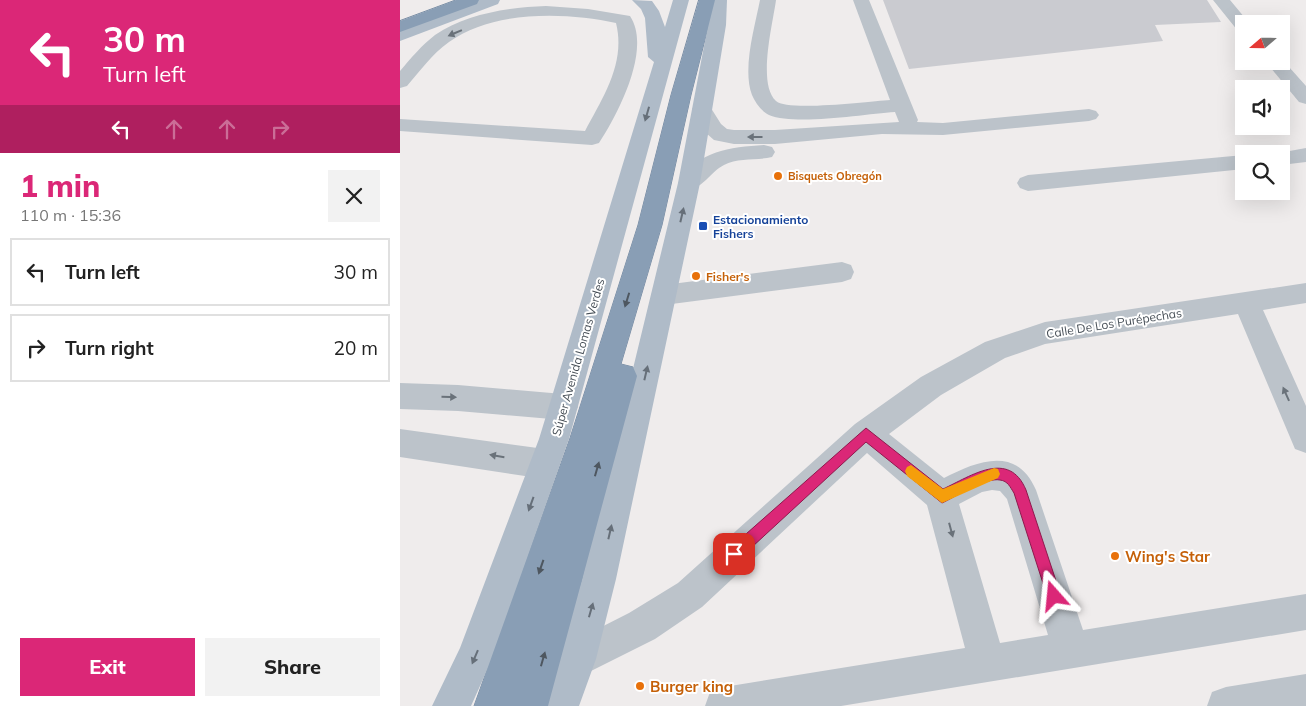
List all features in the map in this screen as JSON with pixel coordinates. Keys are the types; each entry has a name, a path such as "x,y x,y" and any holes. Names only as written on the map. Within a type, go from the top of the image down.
{"highway":[{"path":"400,20 449,0"},
{"path":"400,20 459,0"},
{"path":"529,706 684,85 708,0"},
{"path":"493,706 640,317 690,96 718,0"},
{"path":"400,27 473,4"}],"main road":[{"path":"640,0 649,5 655,17 658,78"},
{"name":"Súper Avenida Lomas Verdes","path":"451,706 475,657 545,464 681,0"},
{"path":"718,0 718,25"},
{"path":"560,706 577,659 599,579 689,183 724,0"},
{"path":"400,36 473,4 499,5"}],"street":[{"path":"768,0 759,50 758,70 762,94 768,105 775,110 797,114 902,105"},
{"path":"861,0 902,105 909,132"},
{"path":"1221,0 1235,16"},
{"path":"400,82 436,44 499,5 521,12 608,16 624,20 629,32 626,68 592,138 400,125"},
{"path":"1282,70 1306,98"},
{"path":"702,110 713,128 721,135 795,142 863,108"},
{"path":"689,183 708,163 720,157 795,142 1089,115"},
{"path":"1290,157 1306,155"},
{"path":"1028,183 1235,163"},
{"path":"664,294 842,272"},
{"name":"Calle De Los Purépechas","path":"577,659 642,626 690,594 866,434 931,386 995,350 1045,334 1306,293"},
{"path":"1246,302 1306,439"},
{"path":"400,396 458,398 563,407"},
{"path":"866,434 942,496 987,663"},
{"path":"400,443 545,464"},
{"path":"942,496 989,474 1000,473 1012,479 1020,490 1071,650"},
{"path":"724,706 1306,612"},
{"path":"1226,706 1306,693"}],"building":[{"path":"883,0 1207,0 1221,22 1155,25 1163,41 909,69"}],"slow traffic":[{"path":"911,471 942,496 989,474 994,474"}],"place":[{"name":"Bisquets Obregón","path":"778,176"},
{"name":"Estacionamiento Fishers","path":"703,226"},
{"name":"Fisher's","path":"696,276"},
{"name":"Wing's Star","path":"1115,556"},
{"name":"Burger king","path":"640,686"}],"route":[{"path":"734,554 866,434 942,496 989,474 1000,473 1012,479 1020,490 1054,596"}]}
